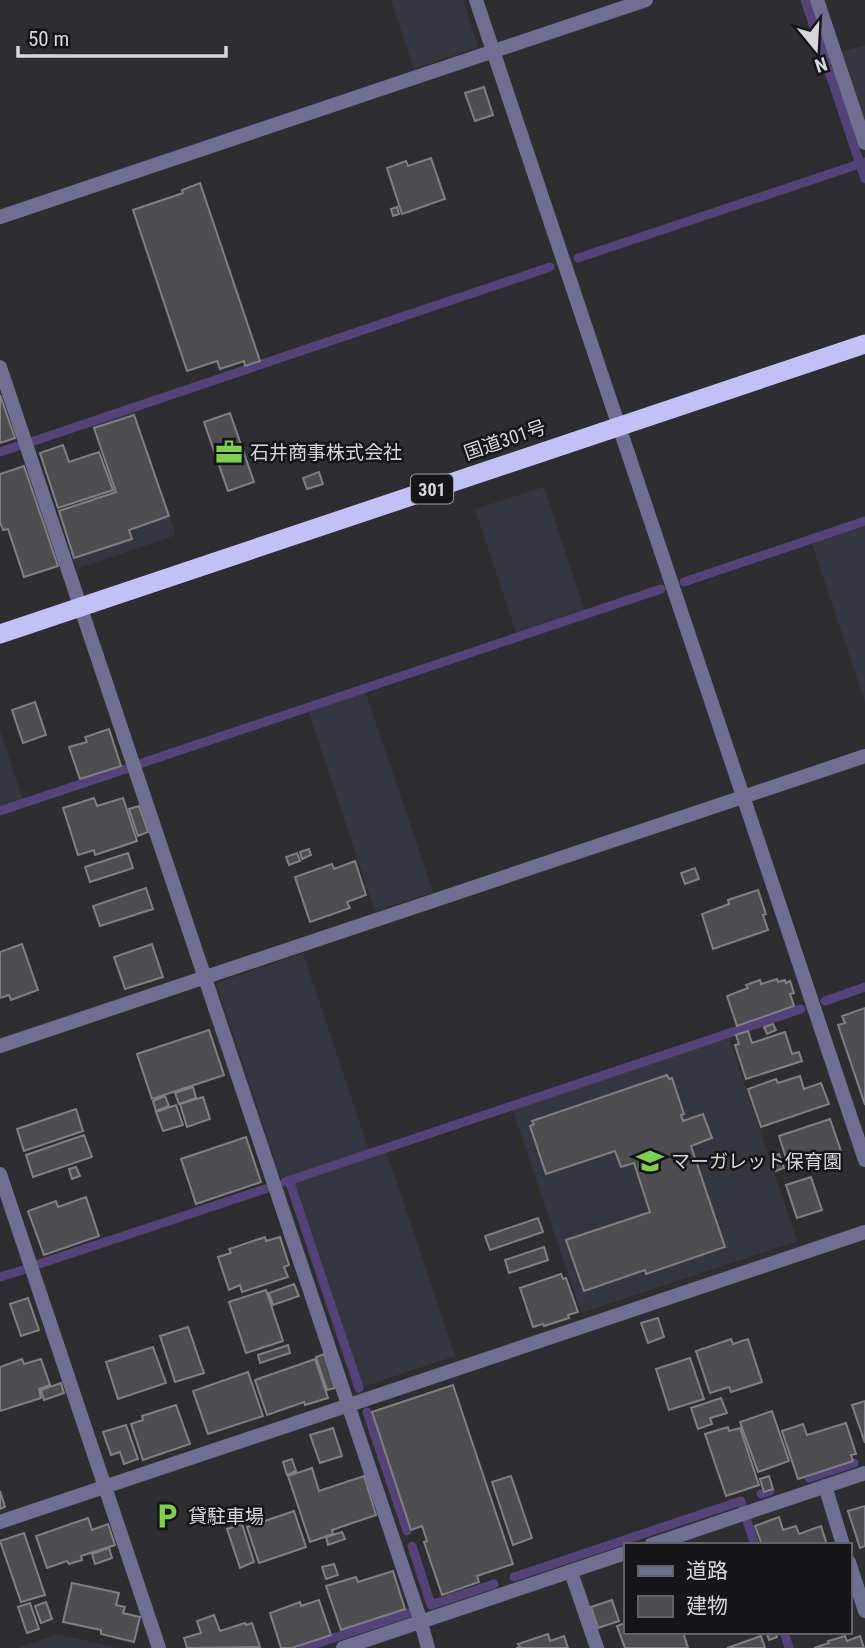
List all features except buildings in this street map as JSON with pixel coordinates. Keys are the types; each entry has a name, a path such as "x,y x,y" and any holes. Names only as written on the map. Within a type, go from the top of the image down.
{"highway":[{"name":"国道301号","path":"0,634 865,344"}],"street":[{"path":"476,0 865,1160"},
{"path":"0,217 646,0"},
{"path":"817,0 865,143"},
{"path":"0,367 428,1648"},
{"path":"0,1046 865,756"},
{"path":"0,1174 159,1648"},
{"path":"0,1522 865,1232"},
{"path":"657,1543 865,1473"},
{"path":"824,1486 843,1543"},
{"path":"343,1648 624,1553"},
{"path":"851,1569 865,1611"},
{"path":"571,1572 597,1648"}],"shaded area":[{"path":"391,0 463,0 478,47 414,69"},
{"path":"865,45 865,123 842,52"},
{"path":"134,409 176,535 77,569 57,510 114,491 91,423"},
{"path":"544,487 585,612 517,635 475,509"},
{"path":"865,523 865,702 811,541"},
{"path":"365,691 433,892 375,911 308,710"},
{"path":"0,731 23,800 0,808"},
{"path":"303,953 369,1151 282,1181 216,983"},
{"name":"マーガレット保育園","path":"728,1035 797,1241 581,1313 512,1108"},
{"path":"386,1150 455,1356 363,1387 294,1181"},
{"path":"57,1634 118,1648 17,1648"}],"waterway":[{"path":"805,0 865,179"},
{"path":"578,258 865,162"},
{"path":"34,441 550,267"},
{"path":"0,452 18,446"},
{"path":"684,582 865,521"},
{"path":"142,763 661,589"},
{"path":"0,811 126,769"},
{"path":"825,1001 865,987"},
{"path":"285,1182 801,1009"},
{"path":"289,1180 359,1388"},
{"path":"39,1264 265,1189"},
{"path":"0,1277 23,1270"},
{"path":"367,1412 407,1531"},
{"path":"809,1478 854,1463"},
{"path":"761,1494 770,1491"},
{"path":"514,1577 741,1501 742,1505"},
{"path":"747,1521 754,1543"},
{"path":"412,1546 431,1605 494,1584"},
{"path":"303,1648 409,1613"},
{"path":"785,1634 789,1648"}],"place":[{"name":"石井商事株式会社","path":"229,452"},
{"name":"マーガレット保育園","path":"650,1161"},
{"name":"貸駐車場","path":"167,1516"}]}
